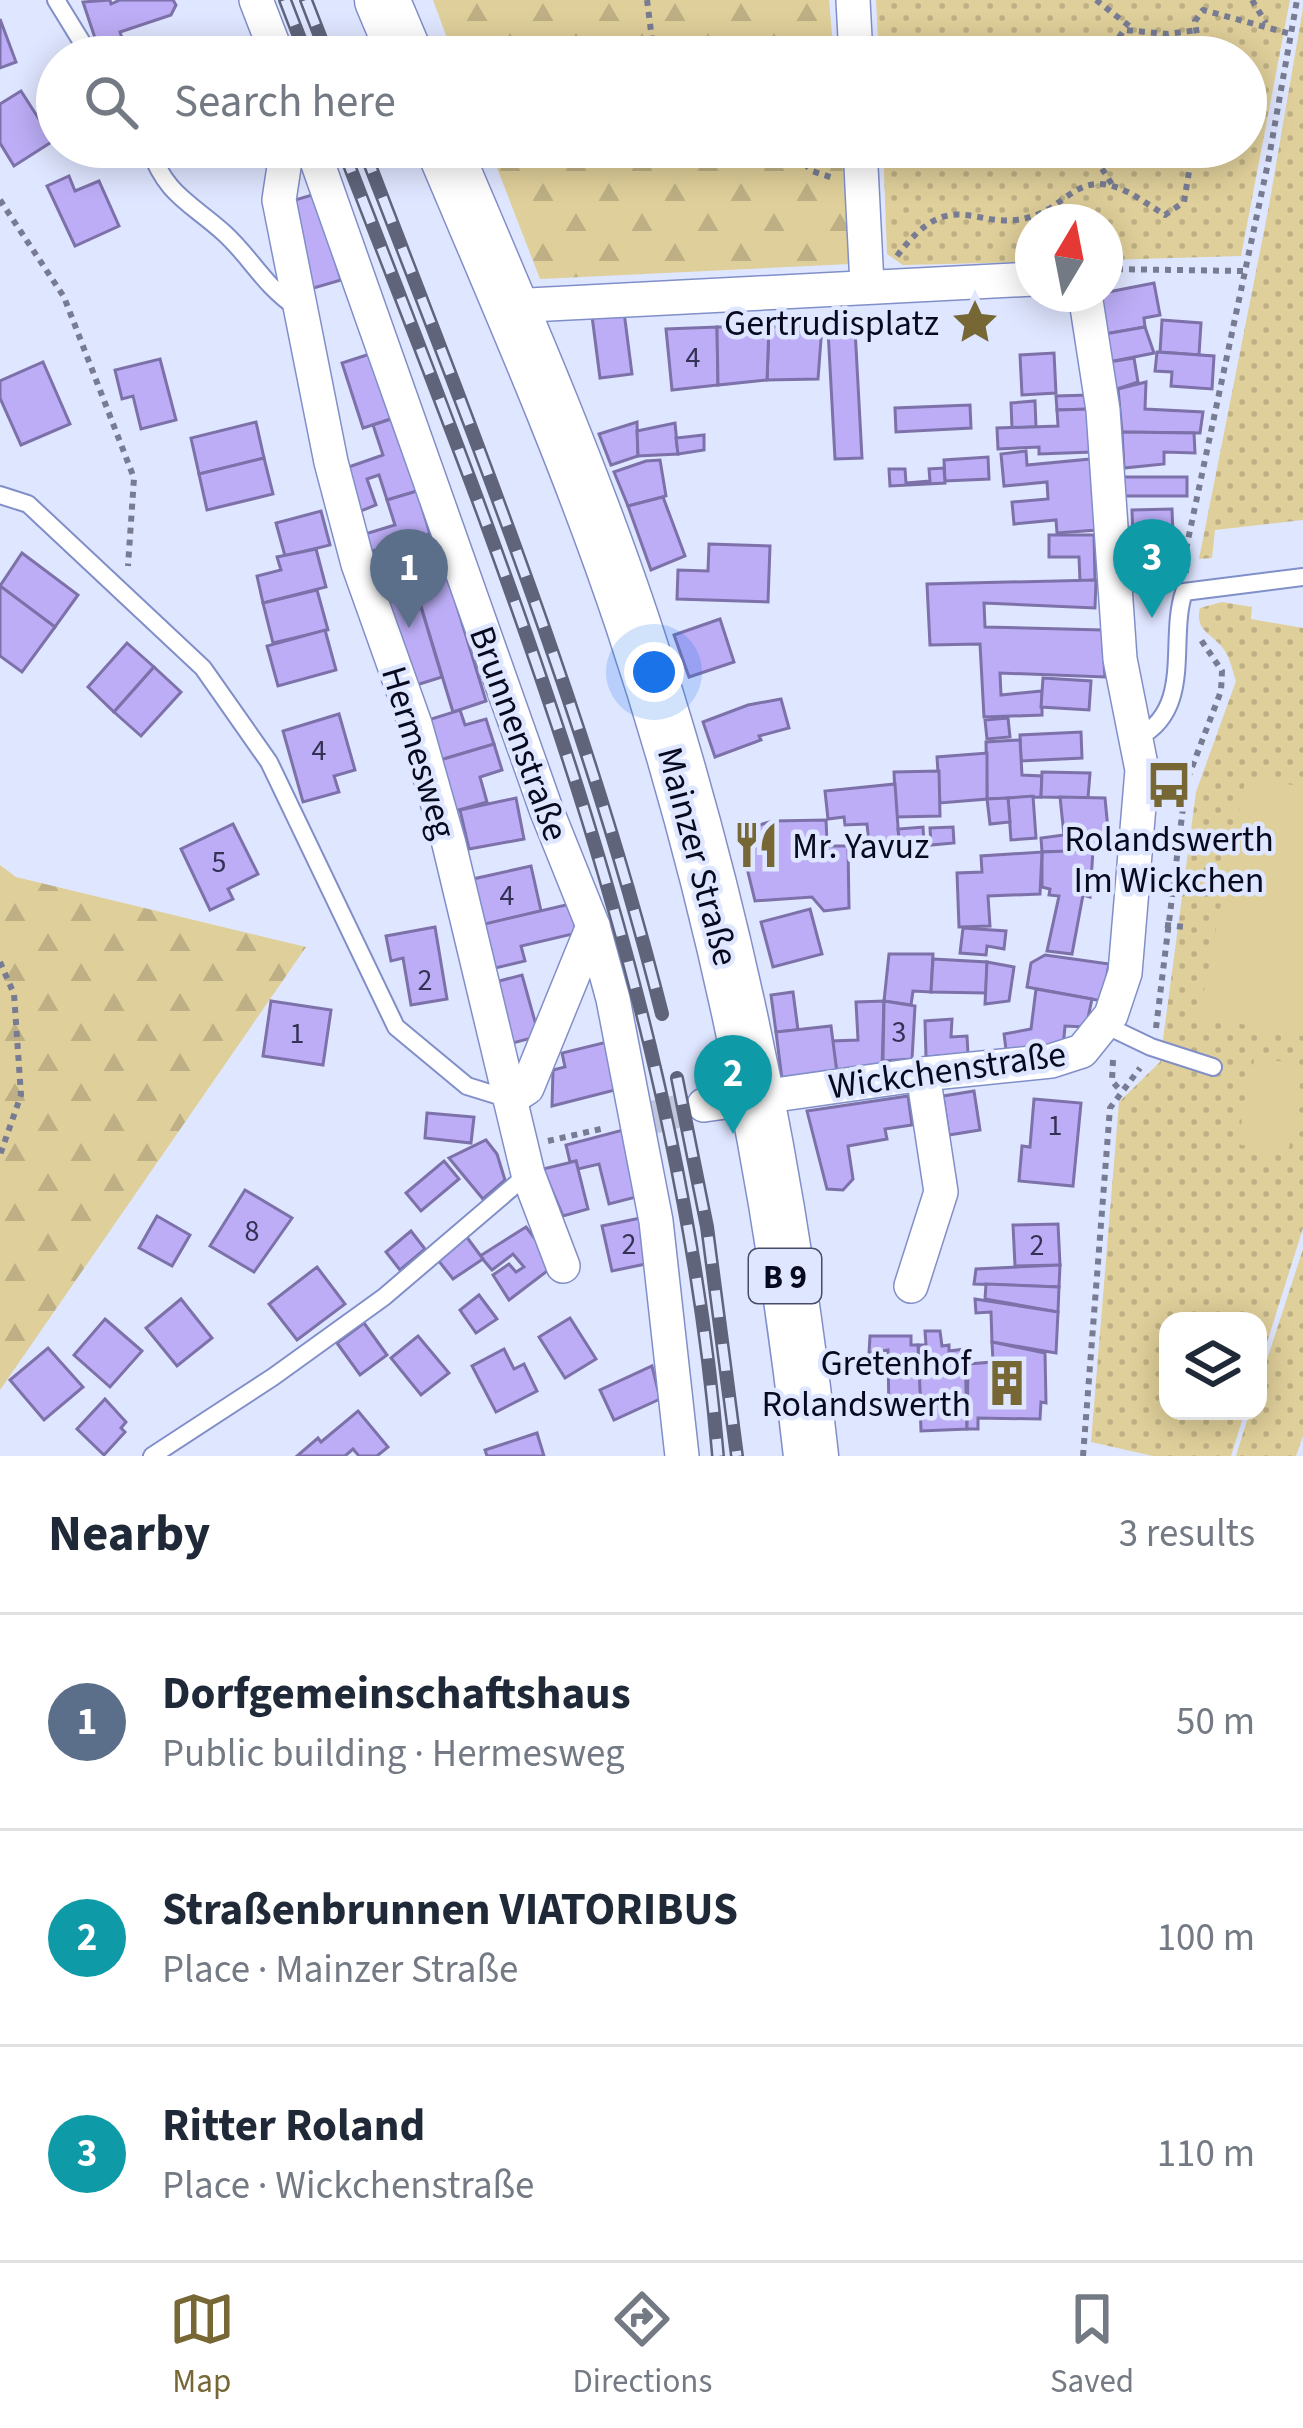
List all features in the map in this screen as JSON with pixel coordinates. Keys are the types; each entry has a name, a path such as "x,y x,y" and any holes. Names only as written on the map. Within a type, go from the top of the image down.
{"main road":[{"path":"382,0 397,36"},
{"name":"Mainzer Straße","path":"452,168 632,620 692,821 758,1096 811,1456"}],"street":[{"path":"256,0 270,36"},
{"path":"853,0 855,36"},
{"name":"Hermesweg","path":"284,168 279,200 331,462 358,564 415,724 444,824 525,1160 563,1266"},
{"name":"Brunnenstraße","path":"319,168 546,809 592,926 613,998 644,1119 682,1456"},
{"path":"861,168 866,271"},
{"path":"510,306 866,271 1015,278"},
{"name":"Wickchenstraße","path":"704,1105 1072,1056 1105,1025 1121,989 1142,785 1139,737 1120,659 1103,410 1087,312"},
{"path":"510,1099 527,1088 592,926"},
{"path":"911,1286 941,1192 923,1074"}],"lane":[{"path":"56,0 78,36"},
{"path":"156,168 180,201 224,232 270,290 298,308"},
{"path":"0,495 28,504 203,668 269,763 396,1027 466,1086 510,1099"},
{"path":"1139,737 1154,729 1169,700 1180,647 1181,597 1186,590 1303,578"},
{"path":"1105,1025 1151,1047 1213,1067"},
{"path":"152,1456 383,1298 525,1160"}],"path":[{"path":"647,0 652,36"},
{"path":"1096,0 1136,31"},
{"path":"1252,0 1268,26"},
{"path":"1267,158 1297,0"},
{"path":"1198,36 1196,15 1203,10 1291,34"},
{"path":"1120,36 1124,30 1168,34 1197,30"},
{"path":"809,168 862,188"},
{"path":"1102,168 1113,186 1165,214 1184,202 1190,168"},
{"path":"1186,590 1186,554 1265,168"},
{"path":"866,271 894,260 917,229 935,218 1039,215 1088,187 1113,186"},
{"path":"0,200 64,297 134,478 126,597"},
{"path":"1123,269 1245,271"},
{"path":"0,962 14,994 22,1095 0,1155"},
{"path":"525,1160 644,1119"}],"green space":[{"path":"433,0 829,0 832,36 446,36"},
{"path":"876,0 1290,0 1267,120 1267,36 878,36"},
{"path":"1303,8 1303,520 1215,530 1212,558 1199,559 1268,211"},
{"path":"497,168 843,168 850,264 540,279"},
{"path":"884,168 1258,168 1241,256 1123,259 1123,204 1015,204 1015,262 903,265 887,254"},
{"path":"1222,602 1252,607 1251,619 1303,628 1303,1228 1267,1342 1267,1312 1159,1312 1159,1420 1242,1420 1231,1456 1153,1456 1091,1442 1119,1102 1160,1062 1196,792 1236,681 1225,651 1200,622 1200,608"},
{"path":"1246,776 1303,787 1303,1036 1199,1016"},
{"path":"0,865 16,877 306,947 0,1390"},
{"path":"1255,1056 1303,1066 1288,1154 1237,1144"},
{"path":"1303,1249 1303,1436 1296,1456 1236,1456 1247,1420 1267,1420 1267,1359"}],"building":[{"path":"173,0 176,5 171,15 120,32 121,36 94,36 83,2"},
{"path":"0,19 16,62 0,68"},
{"path":"21,91 36,114 36,152 14,166 0,143 0,104"},
{"path":"69,176 75,191 99,181 119,226 75,246 47,186"},
{"path":"315,194 341,280 307,290 282,204"},
{"path":"1154,283 1160,315 1144,318 1145,327 1105,334 1101,312 1123,312 1123,289"},
{"path":"624,312 632,374 600,378 592,316"},
{"path":"1162,320 1201,323 1199,355 1160,352"},
{"path":"822,326 818,379 767,380 769,327"},
{"path":"717,327 718,385 672,390 666,329"},
{"path":"717,327 769,327 767,380 718,385"},
{"path":"1145,327 1154,353 1109,362 1105,334"},
{"path":"855,329 862,458 835,459 828,330"},
{"path":"1157,352 1214,356 1212,389 1171,386 1172,372 1155,371"},
{"path":"1054,353 1056,393 1022,395 1020,355"},
{"path":"370,354 391,419 363,428 342,363"},
{"path":"1134,358 1138,382 1114,390 1109,362"},
{"path":"160,359 176,420 141,429 133,396 122,399 115,370"},
{"path":"43,362 70,424 21,445 0,398 0,381"},
{"path":"1146,382 1145,409 1203,412 1200,433 1122,432 1118,389"},
{"path":"1090,395 1091,409 1057,410 1056,396"},
{"path":"1035,401 1036,427 1012,428 1011,403"},
{"path":"970,405 971,428 896,432 895,408"},
{"path":"1091,409 1092,452 1039,454 1039,447 998,449 997,428 1058,426 1057,410"},
{"path":"391,419 417,491 387,500 379,475 367,479 376,505 358,512 343,469 383,455 373,425"},
{"path":"256,422 264,458 199,474 191,438"},
{"path":"637,422 638,456 611,465 599,434"},
{"path":"675,423 678,454 638,456 637,431"},
{"path":"1122,432 1194,433 1195,453 1164,452 1164,464 1124,468"},
{"path":"704,435 704,450 678,454 676,438"},
{"path":"1026,451 1027,465 1091,459 1097,530 1057,533 1056,520 1014,524 1012,502 1048,499 1047,482 1004,486 1001,454"},
{"path":"988,457 989,479 945,481 944,460"},
{"path":"264,458 273,494 207,510 199,474"},
{"path":"660,460 666,496 628,506 614,472"},
{"path":"944,468 945,483 890,486 889,469 905,469 906,483 930,481 929,469"},
{"path":"1123,477 1187,477 1187,496 1124,496"},
{"path":"417,491 430,534 370,552 365,534 395,525 387,500"},
{"path":"663,497 685,556 651,570 628,506"},
{"path":"1172,509 1174,563 1134,564 1132,510"},
{"path":"321,511 330,545 285,556 276,523"},
{"path":"1049,535 1094,535 1095,580 1080,581 1079,557 1049,557"},
{"path":"400,543 415,587 385,597 370,552"},
{"path":"709,544 770,546 768,602 677,599 678,570 708,571"},
{"path":"316,549 326,587 263,603 257,576 281,570 277,557"},
{"path":"22,553 78,595 55,627 0,586"},
{"path":"448,577 486,701 453,712 415,587"},
{"path":"1096,580 1095,608 984,603 985,627 1102,630 1105,677 1000,673 1001,695 1042,691 1042,715 984,717 980,644 930,645 927,584"},
{"path":"0,586 55,627 22,672 0,656"},
{"path":"415,587 442,677 413,686 385,597"},
{"path":"317,590 328,630 273,643 263,603"},
{"path":"720,619 734,662 689,677 674,635"},
{"path":"325,630 336,670 278,686 267,646"},
{"path":"127,643 154,667 114,712 88,687"},
{"path":"154,667 181,692 141,736 114,712"},
{"path":"1043,678 1091,681 1089,710 1041,707"},
{"path":"781,699 789,728 715,757 703,722"},
{"path":"460,710 465,725 486,719 494,744 437,761 425,721"},
{"path":"339,714 355,770 334,776 339,792 303,802 283,731"},
{"path":"1008,718 1010,737 987,739 985,720"},
{"path":"1081,732 1082,758 1021,761 1020,735"},
{"path":"1020,740 1022,775 1042,776 1041,797 987,799 986,742"},
{"path":"494,744 502,770 480,777 487,802 452,812 437,761"},
{"path":"987,753 987,799 940,803 937,757"},
{"path":"939,771 940,816 896,817 894,772"},
{"path":"1042,772 1090,773 1088,798 1041,797"},
{"path":"895,784 899,841 869,844 867,824 845,825 844,817 828,819 825,791"},
{"path":"1033,796 1036,838 1011,840 1008,798"},
{"path":"1060,797 1105,798 1110,850 1042,852 1041,838 1064,835"},
{"path":"516,798 524,839 469,849 460,810"},
{"path":"1008,798 1010,822 990,824 987,799"},
{"path":"826,820 827,841 811,839 811,846 848,846 849,908 824,911 812,897 755,901 738,831 773,821"},
{"path":"233,824 258,874 228,889 233,899 210,910 181,849"},
{"path":"923,827 924,844 900,846 898,829"},
{"path":"953,827 954,843 931,845 930,828"},
{"path":"1093,850 1090,897 1083,895 1072,954 1047,951 1059,896 1049,895 1050,889 1042,887 1042,852"},
{"path":"1042,852 1040,894 988,896 990,926 959,927 957,873 982,872 981,856"},
{"path":"531,866 541,911 483,925 473,879"},
{"path":"570,904 577,933 521,946 525,961 487,970 476,926"},
{"path":"810,909 822,954 773,967 761,922"},
{"path":"435,927 447,999 411,1005 403,958 391,961 386,936"},
{"path":"963,928 1006,931 1004,949 987,946 986,955 960,953"},
{"path":"889,954 933,954 931,992 913,991 911,1005 884,1001"},
{"path":"1045,955 1109,964 1102,1001 1027,987 1031,963"},
{"path":"933,959 987,962 986,993 931,992"},
{"path":"987,962 1014,967 1009,1001 985,1004"},
{"path":"522,975 539,1036 505,1045 488,984"},
{"path":"1036,989 1092,999 1086,1027 1065,1026 1063,1048 1007,1057 1004,1034 1031,1029"},
{"path":"793,992 798,1030 776,1032 771,995"},
{"path":"271,1001 331,1010 323,1065 263,1056"},
{"path":"884,1001 882,1067 837,1073 832,1041 858,1040 856,1002"},
{"path":"884,1001 915,1006 912,1059 883,1061"},
{"path":"952,1019 951,1037 967,1036 968,1054 926,1057 925,1021"},
{"path":"831,1026 837,1073 782,1080 776,1032"},
{"path":"607,1042 619,1089 552,1106 553,1070 565,1067 562,1053"},
{"path":"974,1091 980,1130 949,1135 943,1096"},
{"path":"908,1096 912,1125 885,1129 887,1139 848,1146 853,1179 843,1190 827,1189 807,1111"},
{"path":"1034,1099 1081,1103 1073,1186 1019,1181 1022,1146 1030,1147"},
{"path":"427,1113 474,1117 471,1143 425,1138"},
{"path":"623,1130 640,1196 609,1204 599,1164 578,1169 576,1161 570,1162 566,1145"},
{"path":"486,1140 497,1154 505,1180 483,1199 449,1158"},
{"path":"444,1161 459,1179 421,1211 406,1193"},
{"path":"576,1161 588,1209 563,1216 543,1169"},
{"path":"245,1190 292,1218 254,1272 210,1246"},
{"path":"157,1216 190,1235 172,1266 139,1248"},
{"path":"645,1217 655,1262 612,1271 602,1226"},
{"path":"1058,1224 1060,1265 1015,1266 1013,1225"},
{"path":"526,1227 555,1265 509,1300 493,1275 509,1264 516,1272 524,1267 513,1254 492,1270 480,1256"},
{"path":"411,1231 425,1249 400,1270 386,1252"},
{"path":"463,1232 483,1259 453,1279 434,1255"},
{"path":"1060,1265 1059,1287 974,1284 976,1269"},
{"path":"317,1267 345,1304 297,1340 269,1304"},
{"path":"986,1284 1059,1287 1058,1312 985,1299"},
{"path":"479,1295 497,1319 476,1333 460,1310"},
{"path":"181,1299 212,1338 177,1366 146,1328"},
{"path":"975,1299 1058,1312 1056,1353 992,1342 991,1312 976,1313"},
{"path":"570,1318 596,1359 565,1378 539,1337"},
{"path":"105,1319 142,1351 110,1387 74,1355"},
{"path":"364,1323 387,1355 360,1375 337,1343"},
{"path":"925,1331 940,1331 942,1346 949,1345 949,1351 965,1349 967,1429 921,1431 918,1345 926,1345"},
{"path":"418,1336 449,1373 421,1395 391,1358"},
{"path":"870,1336 911,1336 911,1345 918,1345 921,1413 889,1416 888,1350 869,1353"},
{"name":"Gretenhof Rolandswerth","path":"992,1342 1045,1353 1046,1403 1041,1402 1040,1419 978,1418 978,1429 967,1429 968,1364 993,1362"},
{"path":"48,1348 83,1387 44,1420 10,1380"},
{"path":"504,1349 514,1369 524,1364 537,1391 496,1412 472,1366"},
{"path":"652,1366 660,1399 614,1420 600,1390"},
{"path":"105,1399 126,1422 121,1428 125,1432 104,1455 77,1429"},
{"path":"358,1411 388,1447 377,1456 359,1456 353,1449 345,1456 297,1456 318,1438 321,1442"},
{"path":"537,1433 544,1456 487,1456 485,1450"}],"tunnel":[{"path":"650,1118 704,1105"}],"railway":[{"path":"285,0 299,36"},
{"path":"306,0 320,36"},
{"path":"350,168 524,627 626,952 666,1117 697,1285 718,1456"},
{"path":"371,168 563,684 662,1014"},
{"path":"677,1078 707,1227 737,1456"}],"place":[{"name":"Gertrudisplatz","path":"975,322"},
{"name":"Ritter Roland","path":"1152,618"},
{"name":"Dorfgemeinschaftshaus","path":"409,628"},
{"name":"Rolandswerth Im Wickchen","path":"1169,785"},
{"name":"Mr. Yavuz","path":"756,845"},
{"name":"Straßenbrunnen VIATORIBUS","path":"733,1134"},
{"name":"Gretenhof Rolandswerth","path":"1007,1383"}]}
